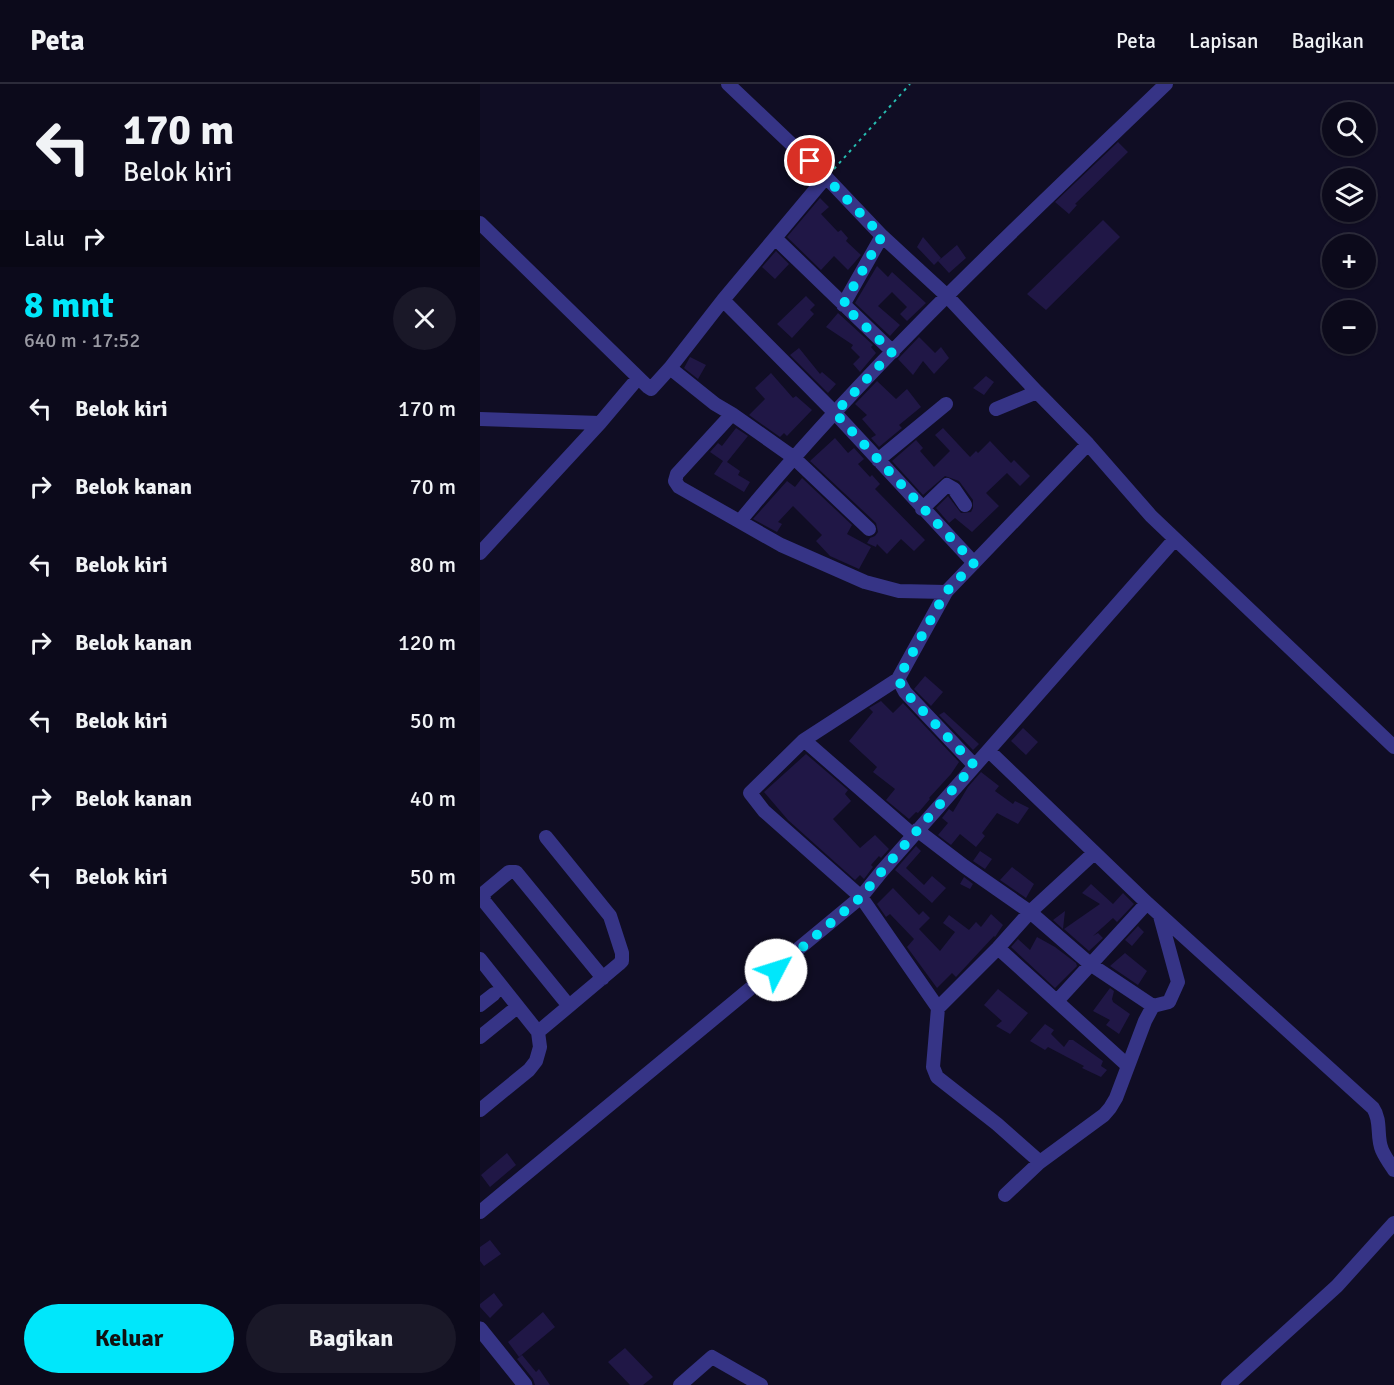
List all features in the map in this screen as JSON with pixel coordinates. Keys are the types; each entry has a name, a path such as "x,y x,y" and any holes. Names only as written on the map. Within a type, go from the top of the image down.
{"street":[{"path":"728,84 826,177 882,236 946,295 1088,444 1151,516 1394,747"},
{"path":"740,521 793,457 946,295 1166,84"},
{"path":"480,223 651,389 826,177"},
{"path":"843,305 882,236"},
{"path":"775,238 892,352"},
{"path":"723,300 835,413 974,563"},
{"path":"670,368 715,404 793,457 869,529"},
{"path":"480,553 600,423 643,382"},
{"path":"996,409 1037,393"},
{"path":"878,460 946,404"},
{"path":"732,414 677,474 675,482 680,487 781,545 865,582 899,591 946,592"},
{"path":"480,419 600,423"},
{"path":"1040,1162 997,1124 937,1077 933,1067 938,1008 861,897 764,811 750,793 804,740 898,679 946,592 1088,444"},
{"path":"922,509 947,485 954,489 965,505"},
{"path":"480,1212 759,984 861,897 915,832 1175,539"},
{"path":"898,679 905,692 974,765"},
{"path":"804,740 915,832 1030,912 1090,964 1153,1006 1169,1002 1178,982 1160,915"},
{"path":"989,751 1146,903 1372,1108 1378,1120 1381,1149 1394,1170"},
{"path":"538,1032 619,964 622,957 610,916 546,837"},
{"path":"938,1008 998,948 1030,912 1094,853"},
{"path":"568,1006 483,900 485,892 509,872 516,873 603,978"},
{"path":"1057,1001 1146,903"},
{"path":"998,948 1127,1065"},
{"path":"480,959 538,1032 540,1047 536,1061 529,1070 480,1110"},
{"path":"480,1005 494,994"},
{"path":"1005,1195 1040,1162 1104,1115 1116,1098 1127,1065 1153,1006"},
{"path":"480,1037 511,1012"},
{"path":"1228,1385 1336,1286 1394,1223"},
{"path":"480,1329 525,1385"},
{"path":"680,1385 711,1357 761,1385"}],"path":[{"path":"826,177 910,84"}],"building":[{"path":"1118,142 1128,152 1075,204 1077,205 1069,214 1055,202"},
{"path":"820,198 829,207 821,214 838,232 841,230 848,238 846,241 861,255 848,270 834,256 821,270 787,237"},
{"path":"1103,220 1120,237 1046,310 1027,294"},
{"path":"923,237 941,258 934,265 917,247"},
{"path":"957,245 966,258 949,273 938,261"},
{"path":"776,251 789,264 775,279 762,267"},
{"path":"877,266 888,277 892,272 926,303 907,321 900,314 907,307 892,292 878,306 900,325 890,336 855,303"},
{"path":"806,296 815,305 810,310 814,314 792,338 777,324"},
{"path":"838,313 873,345 871,347 876,353 860,372 853,364 860,357 851,348 853,345 826,327"},
{"path":"919,337 935,353 941,347 949,358 934,374 923,361 913,375 898,359"},
{"path":"799,348 820,374 822,372 836,384 828,393 790,355"},
{"path":"690,357 706,365 698,379 684,368"},
{"path":"771,373 793,398 796,396 812,410 787,436 784,433 780,437 749,415 765,399 755,388"},
{"path":"986,376 994,382 984,395 973,388"},
{"path":"877,381 896,399 907,389 921,407 899,425 902,428 879,447 871,438 876,435 862,419 867,415 855,404"},
{"path":"736,428 748,436 727,462 740,471 738,475 750,482 744,492 714,474 723,461 710,452 718,443 722,446"},
{"path":"943,428 970,457 976,451 978,453 990,441 1011,463 1014,460 1030,476 1020,486 1007,473 986,493 999,506 972,532 955,518 949,523 936,508 948,496 961,513 971,512 973,500 959,481 945,476 923,495 892,461 916,440 923,448 920,451 934,467 950,451 935,435"},
{"path":"835,438 848,453 854,448 864,459 858,464 880,484 875,489 925,540 914,551 901,539 887,554 877,544 876,547 867,543 878,532 876,523 810,461"},
{"path":"802,478 852,525 847,534 871,547 859,569 830,556 816,541 822,535 793,506 778,522 782,524 777,532 753,519 787,481 795,487"},
{"path":"925,676 943,692 931,706 914,689"},
{"path":"881,701 893,713 903,703 959,762 918,813 916,812 909,819 886,800 895,789 873,772 877,767 849,741 873,712 869,708"},
{"path":"944,712 979,744 973,750 939,715"},
{"path":"1023,728 1038,742 1026,755 1011,741"},
{"path":"806,754 848,790 845,794 851,801 833,819 860,848 875,835 889,849 871,865 873,867 864,879 860,875 855,880 788,820 764,792"},
{"path":"981,772 999,786 995,791 1013,804 1015,801 1029,808 1018,824 997,813 982,833 985,836 976,847 960,834 951,845 938,835 948,823 942,818 949,809 953,812 968,787"},
{"path":"916,846 921,851 906,868 924,885 932,876 946,888 932,903 895,870"},
{"path":"980,851 992,859 985,869 973,861"},
{"path":"1012,867 1034,884 1026,898 1000,880"},
{"path":"964,877 973,884 970,889 960,884"},
{"path":"1091,884 1113,904 1123,893 1134,904 1117,922 1113,918 1093,936 1098,933 1103,938 1089,951 1064,929 1100,904 1082,893"},
{"path":"893,888 919,915 923,911 930,918 919,929 940,951 955,932 943,923 949,915 969,930 976,922 981,927 991,914 1003,925 995,937 956,977 952,973 937,988 907,947 914,939 890,914 886,917 877,904"},
{"path":"1065,911 1063,929 1053,920"},
{"path":"1138,926 1144,932 1132,946 1125,940"},
{"path":"1037,937 1076,963 1077,966 1055,988 1011,947 1018,939 1030,950"},
{"path":"1125,953 1147,971 1138,985 1110,966"},
{"path":"1110,988 1114,991 1113,1002 1130,1014 1119,1034 1106,1025 1110,1020 1093,1011"},
{"path":"998,989 1028,1013 1010,1034 996,1026 1002,1021 984,1005"},
{"path":"1045,1024 1054,1030 1051,1034 1064,1047 1069,1040 1073,1040 1103,1061 1101,1066 1107,1070 1101,1077 1048,1047 1045,1050 1030,1041"},
{"path":"507,1153 516,1165 490,1187 481,1175"},
{"path":"490,1240 501,1254 484,1266 480,1261 480,1247"},
{"path":"494,1293 503,1305 490,1318 480,1304"},
{"path":"543,1312 555,1327 519,1357 508,1342"},
{"path":"625,1348 653,1377 643,1385 630,1385 608,1362"},
{"path":"522,1355 536,1372 539,1369 550,1385 535,1385 517,1359"}],"route":[{"path":"776,970 861,897 974,765 905,692 898,679 946,592 974,563 835,413 892,352 843,305 882,236 810,161"}]}
